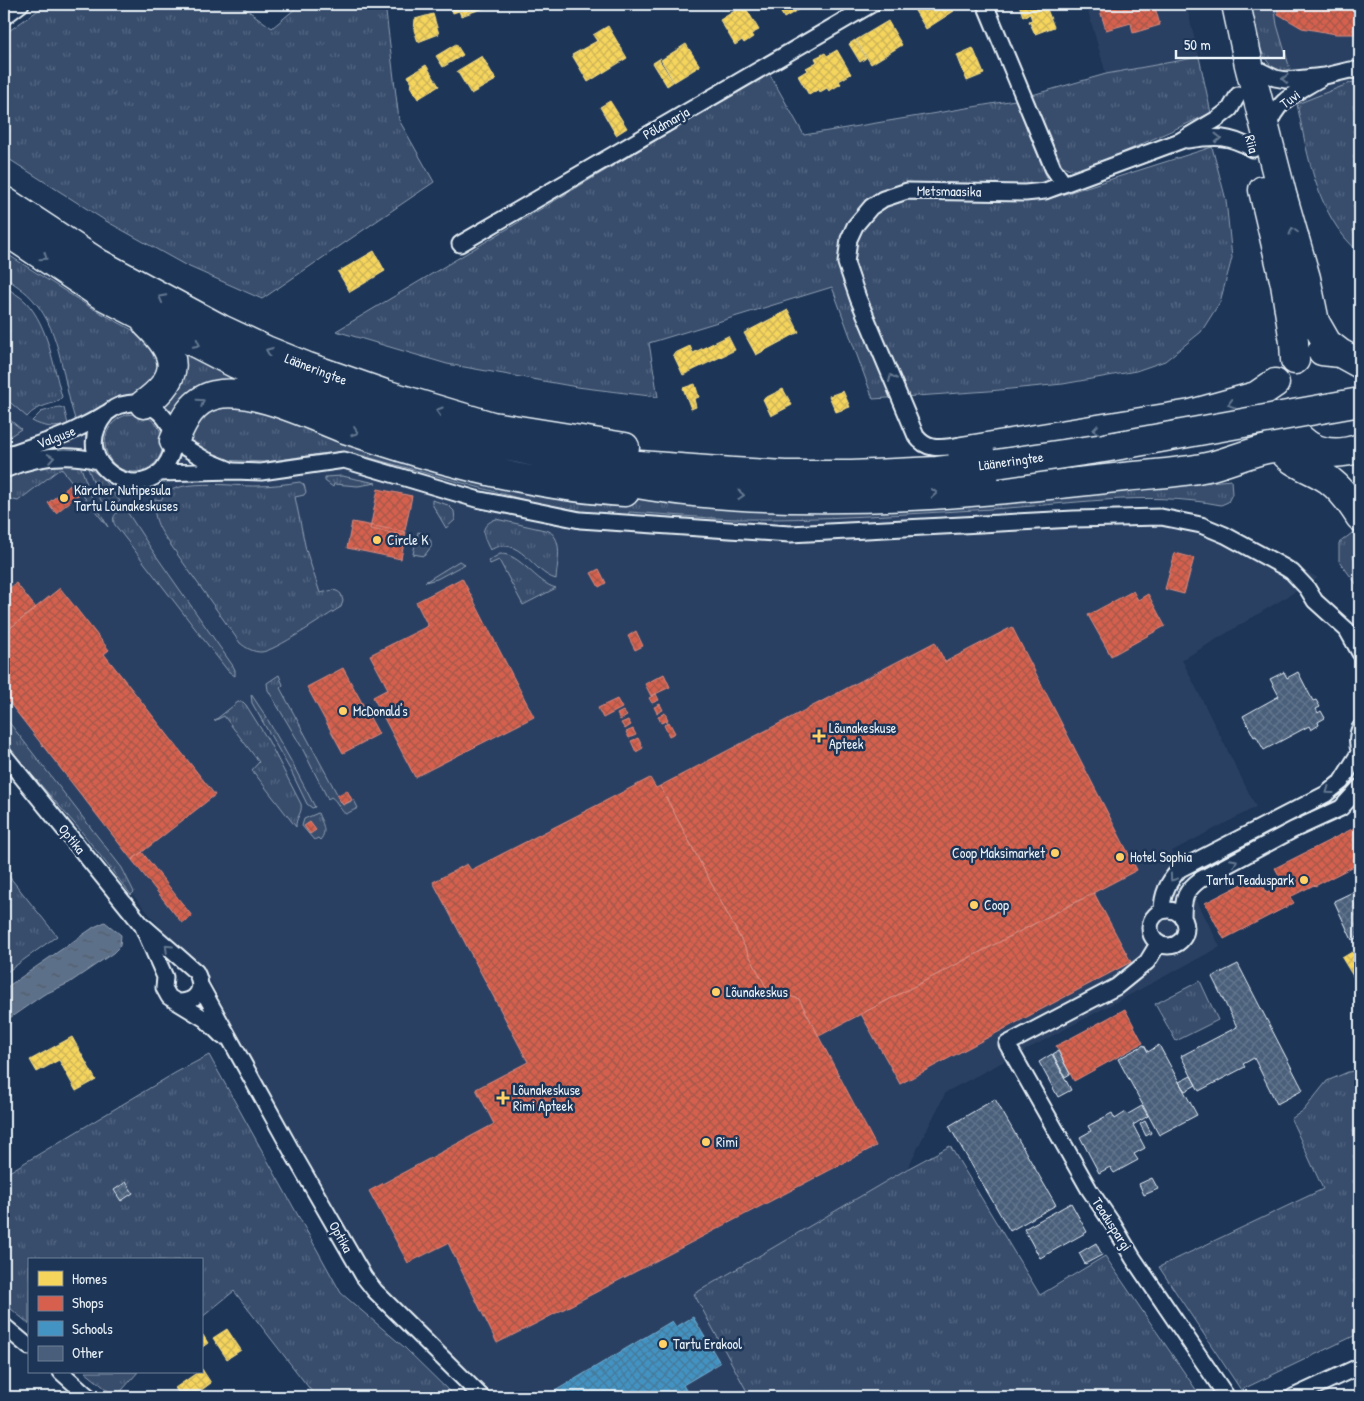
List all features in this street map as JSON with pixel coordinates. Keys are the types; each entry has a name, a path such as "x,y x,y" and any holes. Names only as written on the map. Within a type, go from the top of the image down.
{"highway":[{"name":"Riia","path":"1219,4 1238,95 1260,140"},
{"name":"Riia","path":"1236,4 1249,65 1260,140 1296,281 1296,351 1301,361"},
{"name":"Lääneringtee","path":"4,201 98,262 230,333 308,367 385,394 486,425 658,465"},
{"name":"Lääneringtee","path":"4,230 100,294 137,315 265,377 428,433 471,439 573,460 785,475 852,475 936,471 998,454 1104,448 1360,402"},
{"name":"Riia","path":"1296,281 1334,335 1342,341 1353,356"},
{"path":"137,315 162,338 172,360 167,381 144,404"},
{"path":"1353,356 1322,351 1284,369 1275,383 1271,409 1284,444 1340,489 1360,517"},
{"path":"1301,361 1309,366 1337,365 1352,372 1360,379"},
{"path":"1284,444 1283,397 1286,386 1301,361"},
{"path":"486,425 647,451 711,456 851,460 998,454 1191,414 1256,396 1275,383"},
{"path":"174,441 186,416 196,405 216,394 234,393 266,400 416,452 503,475 606,491 692,492"},
{"path":"428,433 468,448 528,464 692,492 741,496 848,498 1016,489 1122,478 1206,467 1284,444 1296,434 1308,445 1321,451 1333,453 1346,452 1360,456"},
{"path":"1284,444 1309,459 1325,464 1342,465 1360,456"},
{"path":"1325,464 1344,479 1360,504"}],"street":[{"name":"Põldmarja","path":"460,244 872,4"},
{"path":"985,4 1053,168 1064,184"},
{"path":"4,17 17,5"},
{"name":"Tuvi","path":"1249,65 1275,78 1286,80 1325,76 1350,70 1360,71"},
{"name":"Tuvi","path":"1260,140 1272,116 1282,102 1325,76"},
{"name":"Metsmaasika","path":"998,454 962,445 941,448 930,447 922,443 916,436 858,298 846,263 849,240 855,226 870,207 893,194 907,190 1025,193 1045,190 1064,184 1180,141 1230,109 1238,95"},
{"name":"Metsmaasika","path":"1180,141 1222,137 1260,140"},
{"name":"Valguse","path":"4,456 75,430 120,405 128,403 144,404"},
{"path":"98,461 110,474 130,482 142,481 158,473 166,465 172,454 174,441 168,423 162,414 144,404"},
{"name":"Valguse","path":"98,461 95,453 94,436 100,420 106,414"},
{"path":"174,441 206,460 234,471"},
{"name":"Valguse","path":"4,470 16,465 64,456 82,457 98,461"},
{"path":"158,473 261,472 344,460 476,499 580,520 790,534 1074,519 1161,517 1200,525 1225,535 1292,572 1307,588 1315,601 1347,630 1360,653"},
{"path":"1162,912 1162,901 1166,888 1172,877 1180,869 1326,794 1341,782 1360,754 1357,744 1360,728"},
{"name":"Optika","path":"4,755 141,924"},
{"path":"1183,918 1176,912 1162,912 1154,917 1150,926 1152,936 1158,944 1168,946 1178,944 1182,940 1186,931 1183,918 1183,902 1189,888 1201,879 1293,830 1341,808 1360,787"},
{"path":"141,924 165,978"},
{"path":"141,924 198,978"},
{"name":"Teaduspargi","path":"1158,944 1147,962 1116,987 1007,1044 1089,1189 1227,1397"},
{"path":"179,966 188,966 198,978 198,992 186,1002 178,1002 169,997 164,988 165,978 170,970 179,966"},
{"name":"Optika","path":"198,978 211,1007 366,1280 482,1397"},
{"name":"Optika","path":"178,1002 205,1019 237,1050"},
{"path":"4,1326 28,1345"},
{"path":"1293,1397 1360,1366"},
{"path":"62,1374 89,1397"}],"shaded area":[{"path":"1086,4 1186,4 1199,57 1106,74"},
{"path":"1274,4 1360,4 1360,84 1353,82 1297,104 1277,25"},
{"path":"4,397 34,422 63,426 115,400 168,411 230,462 265,462 320,454 356,454 525,500 628,518 629,512 732,519 804,519 1002,508 1014,512 1153,508 1213,520 1318,578 1182,660 1256,807 1172,851 1220,947 946,1092 907,1169 694,1294 750,1397 519,1397 515,1393 509,1397 496,1397 371,1276 232,1024 210,980 176,946 4,742"}],"green space":[{"path":"47,4 239,4 272,28 301,4 385,4 399,120 434,182 262,299 185,265 106,221 4,156 4,37 6,33"},
{"path":"1251,4 1274,4 1277,25 1290,69 1279,72 1266,59 1258,42"},
{"path":"1199,57 1211,113 1086,169 1072,170 1061,165 1032,95 1106,74"},
{"path":"769,73 804,135 1015,100 1055,197 1212,147 1226,200 1232,258 1220,302 1201,332 1165,361 1136,371 1063,384 873,399 832,287 649,343 658,397 577,387 447,364 336,331"},
{"path":"1353,82 1360,84 1360,254 1342,234 1324,205 1312,172 1297,104"},
{"path":"4,252 90,307 136,332 156,348 159,372 140,394 115,400 78,420 75,419 56,342 50,327 31,297 4,277"},
{"path":"4,286 26,302 40,323 49,347 62,397 56,402 36,409 27,417 4,397"},
{"path":"179,349 290,396 550,477 288,400 172,413 160,402"},
{"path":"223,401 615,498 737,503 1187,484 1231,480 1232,494 1228,502 1221,505 1192,501 1135,499 831,518 734,519 629,512 628,518 562,508 525,500 356,454 320,454 265,462 220,460 198,448 192,433 200,414"},
{"path":"59,407 64,408 68,424 50,427 32,421 41,412"},
{"path":"134,414 145,416 158,427 163,443 161,454 150,467 134,472 123,470 110,459 105,443 107,432 118,419"},
{"path":"4,415 21,429 4,440"},
{"path":"79,462 92,498 108,527 61,468 18,501 10,499 4,493 4,476 33,466"},
{"path":"87,466 102,478 120,501 111,509 104,508"},
{"path":"342,476 376,483 358,486 334,484 333,487 325,481 325,477"},
{"path":"300,482 304,485 306,492 304,495 295,497 306,550 320,593 331,590 336,591 341,594 343,601 341,607 288,640 268,650 255,651 240,643 163,534 156,517 155,499 161,500 167,493 190,485 263,486"},
{"path":"432,500 448,505 454,511 455,520 446,528 432,504"},
{"path":"124,507 233,666 235,676 228,671 115,525 114,517"},
{"path":"496,519 549,531 554,535 557,540 559,553 556,579 540,570 518,550 500,546 490,550 485,540 484,528"},
{"path":"1356,530 1360,539 1360,594 1357,585 1339,561 1339,543"},
{"path":"418,532 425,534 431,541 431,547 424,556 413,554"},
{"path":"500,554 514,558 549,585 556,588 523,605 499,560 490,564 488,561"},
{"path":"459,561 465,564 437,579 425,582"},
{"path":"279,675 283,685 280,688 343,805 354,800 358,808 346,814 331,797 328,799 301,746 268,690 267,683"},
{"path":"251,694 265,715 315,807 312,808 307,804 292,773 252,703"},
{"path":"238,702 243,702 246,705 268,740 301,804 296,827 252,770 259,762 224,716 214,721"},
{"path":"8,721 122,868 134,892 131,895 81,831 4,743 4,724"},
{"path":"318,813 324,827 324,833 320,840 318,838 314,840 302,826 304,819"},
{"path":"4,870 57,936 4,974"},
{"path":"1200,981 1218,1020 1176,1041 1155,1004"},
{"path":"209,1055 341,1293 404,1347 455,1397 316,1397 234,1291 202,1317 202,1258 28,1258 28,1323 4,1303 4,1175 175,1073"},
{"path":"1360,1070 1360,1333 1241,1390 1159,1267 1323,1189 1291,1119 1304,1110 1327,1081 1348,1072"},
{"path":"950,1146 1040,1295 1105,1256 1201,1397 750,1397 694,1294 907,1169"},
{"path":"87,1374 136,1374 116,1397"}],"water":[{"path":"105,922 121,935 120,946 113,953 69,983 43,995 4,1022 4,989 94,927"}],"building: Homes":[{"path":"456,4 486,4 487,7 461,16 459,11 453,13 450,6"},
{"path":"776,4 808,4 784,18"},
{"path":"915,4 950,4 954,11 926,29 912,6"},
{"path":"1019,4 1045,4 1054,27 1035,34 1029,21 1032,20 1030,14 1023,17"},
{"path":"744,5 759,30 751,34 753,37 744,43 742,40 735,45 720,20"},
{"path":"433,14 439,34 418,42 414,30 415,19"},
{"path":"888,21 902,45 871,64 856,40"},
{"path":"608,26 627,58 588,82 572,55 597,41 593,35"},
{"path":"855,40 866,58 860,62 849,44"},
{"path":"456,44 463,55 443,67 436,56"},
{"path":"686,44 700,66 674,82 661,60"},
{"path":"973,48 984,74 967,81 957,55"},
{"path":"837,50 851,74 839,81 841,84 829,91 827,88 820,92 819,89 809,95 798,76 808,70 806,68 817,62 815,58 825,53 827,56"},
{"path":"482,56 496,80 471,94 457,71"},
{"path":"661,58 659,60 673,82 667,86 653,63"},
{"path":"426,65 439,86 418,99 410,86 412,84 408,76"},
{"path":"610,101 627,128 616,135 600,107"},
{"path":"374,251 385,271 350,292 338,272"},
{"path":"788,310 799,332 756,355 744,333"},
{"path":"728,336 735,350 683,375 673,354 690,346 693,353"},
{"path":"695,384 699,397 694,399 696,407 691,409 683,388"},
{"path":"783,389 792,405 771,416 763,399"},
{"path":"843,391 850,407 836,412 829,396"},
{"path":"1352,952 1360,966 1360,978 1356,981 1342,958"},
{"path":"72,1037 96,1080 76,1091 59,1060 37,1072 30,1060"},
{"path":"227,1329 241,1350 227,1359 213,1338"},
{"path":"202,1336 208,1343 202,1347"},
{"path":"202,1369 211,1383 192,1397 181,1397 175,1388 195,1374 202,1374"}],"building: Shops":[{"path":"1098,4 1154,4 1160,25 1133,33 1131,23 1106,30"},
{"path":"1277,4 1360,4 1360,34 1336,34 1302,28 1278,14"},
{"name":"Kärcher Nutipesula Tartu Lõunakeskuses","path":"73,483 81,493 56,513 48,503"},
{"name":"Circle K","path":"378,489 412,496 404,535 370,529"},
{"name":"Circle K","path":"352,522 406,532 401,559 347,548"},
{"path":"1175,553 1194,558 1184,594 1165,589"},
{"path":"599,569 606,583 599,587 591,573"},
{"path":"462,578 534,717 415,777 373,697 388,689 370,655 428,626 416,602"},
{"path":"16,583 36,608 4,633 4,593"},
{"path":"60,588 109,650 104,654 215,795 132,860 4,696 4,633"},
{"path":"1133,591 1138,600 1148,594 1165,626 1111,656 1088,615"},
{"path":"1012,627 1137,870 819,1036 799,999 767,989 660,786 935,642 945,662"},
{"path":"636,631 643,646 635,650 628,636"},
{"name":"McDonald's","path":"343,668 379,734 343,753 307,687"},
{"path":"664,674 670,687 651,696 645,684"},
{"path":"656,694 659,700 652,703 649,698"},
{"path":"617,699 622,708 603,718 598,708"},
{"path":"660,704 663,710 657,713 654,707"},
{"path":"623,711 627,716 620,720 617,714"},
{"path":"665,713 668,720 661,723 658,716"},
{"path":"628,720 631,725 625,729 621,723"},
{"path":"669,722 675,733 669,736 664,725"},
{"path":"633,729 636,735 629,738 626,732"},
{"path":"638,738 643,748 636,752 631,741"},
{"path":"650,778 656,788 660,786 767,989 799,999 876,1146 497,1343 448,1243 408,1263 369,1191 494,1124 476,1089 528,1062 433,882 467,864 471,870"},
{"path":"347,790 352,800 343,805 337,796"},
{"path":"310,822 316,830 310,834 304,826"},
{"name":"Tartu Teaduspark","path":"1360,825 1360,863 1290,897 1294,903 1224,939 1205,903 1258,876 1267,893 1284,884 1275,868"},
{"path":"142,852 192,916 182,923 132,860"},
{"path":"1094,893 1131,962 900,1084 861,1014"},
{"path":"1125,1009 1143,1043 1074,1081 1056,1046"}],"building: Schools":[{"path":"693,1317 720,1363 683,1385 690,1397 545,1397 672,1321 676,1327"}],"building: Other":[{"path":"1284,672 1287,678 1298,672 1313,701 1316,700 1320,707 1316,709 1318,713 1321,711 1325,718 1318,722 1319,725 1311,730 1309,726 1264,750 1256,736 1254,737 1243,716 1279,696 1270,679"},
{"path":"1353,892 1360,906 1360,936 1352,940 1334,901"},
{"path":"1238,964 1303,1090 1277,1104 1254,1058 1243,1064 1245,1067 1199,1091 1181,1056 1237,1027 1212,977"},
{"path":"1144,1045 1148,1052 1159,1045 1197,1115 1159,1135 1118,1059"},
{"path":"1058,1051 1070,1074 1065,1077 1053,1054"},
{"path":"1052,1054 1071,1090 1058,1097 1039,1062"},
{"path":"1191,1076 1196,1085 1185,1091 1179,1082"},
{"path":"995,1099 1056,1205 1010,1231 949,1126"},
{"path":"1142,1106 1148,1116 1133,1125 1145,1148 1134,1154 1138,1160 1114,1173 1110,1167 1099,1173 1080,1137 1091,1131 1088,1126 1112,1113 1115,1119 1126,1112 1128,1114"},
{"path":"1145,1121 1151,1133 1146,1136 1140,1124"},
{"path":"1152,1178 1158,1189 1144,1195 1139,1184"},
{"path":"126,1182 133,1193 121,1201 114,1190"},
{"path":"1071,1203 1087,1232 1040,1258 1024,1229"},
{"path":"1096,1243 1102,1255 1085,1264 1079,1253"}],"place":[{"name":"Kärcher Nutipesula Tartu Lõunakeskuses","path":"64,498"},
{"name":"Circle K","path":"377,540"},
{"name":"McDonald's","path":"343,711"},
{"name":"Lõunakeskuse Apteek","path":"819,736"},
{"name":"Coop Maksimarket","path":"1055,853"},
{"name":"Hotel Sophia","path":"1120,857"},
{"name":"Tartu Teaduspark","path":"1304,880"},
{"name":"Coop","path":"974,905"},
{"name":"Lõunakeskus","path":"716,992"},
{"name":"Lõunakeskuse Rimi Apteek","path":"503,1098"},
{"name":"Rimi","path":"706,1142"},
{"name":"Tartu Erakool","path":"663,1344"}]}
